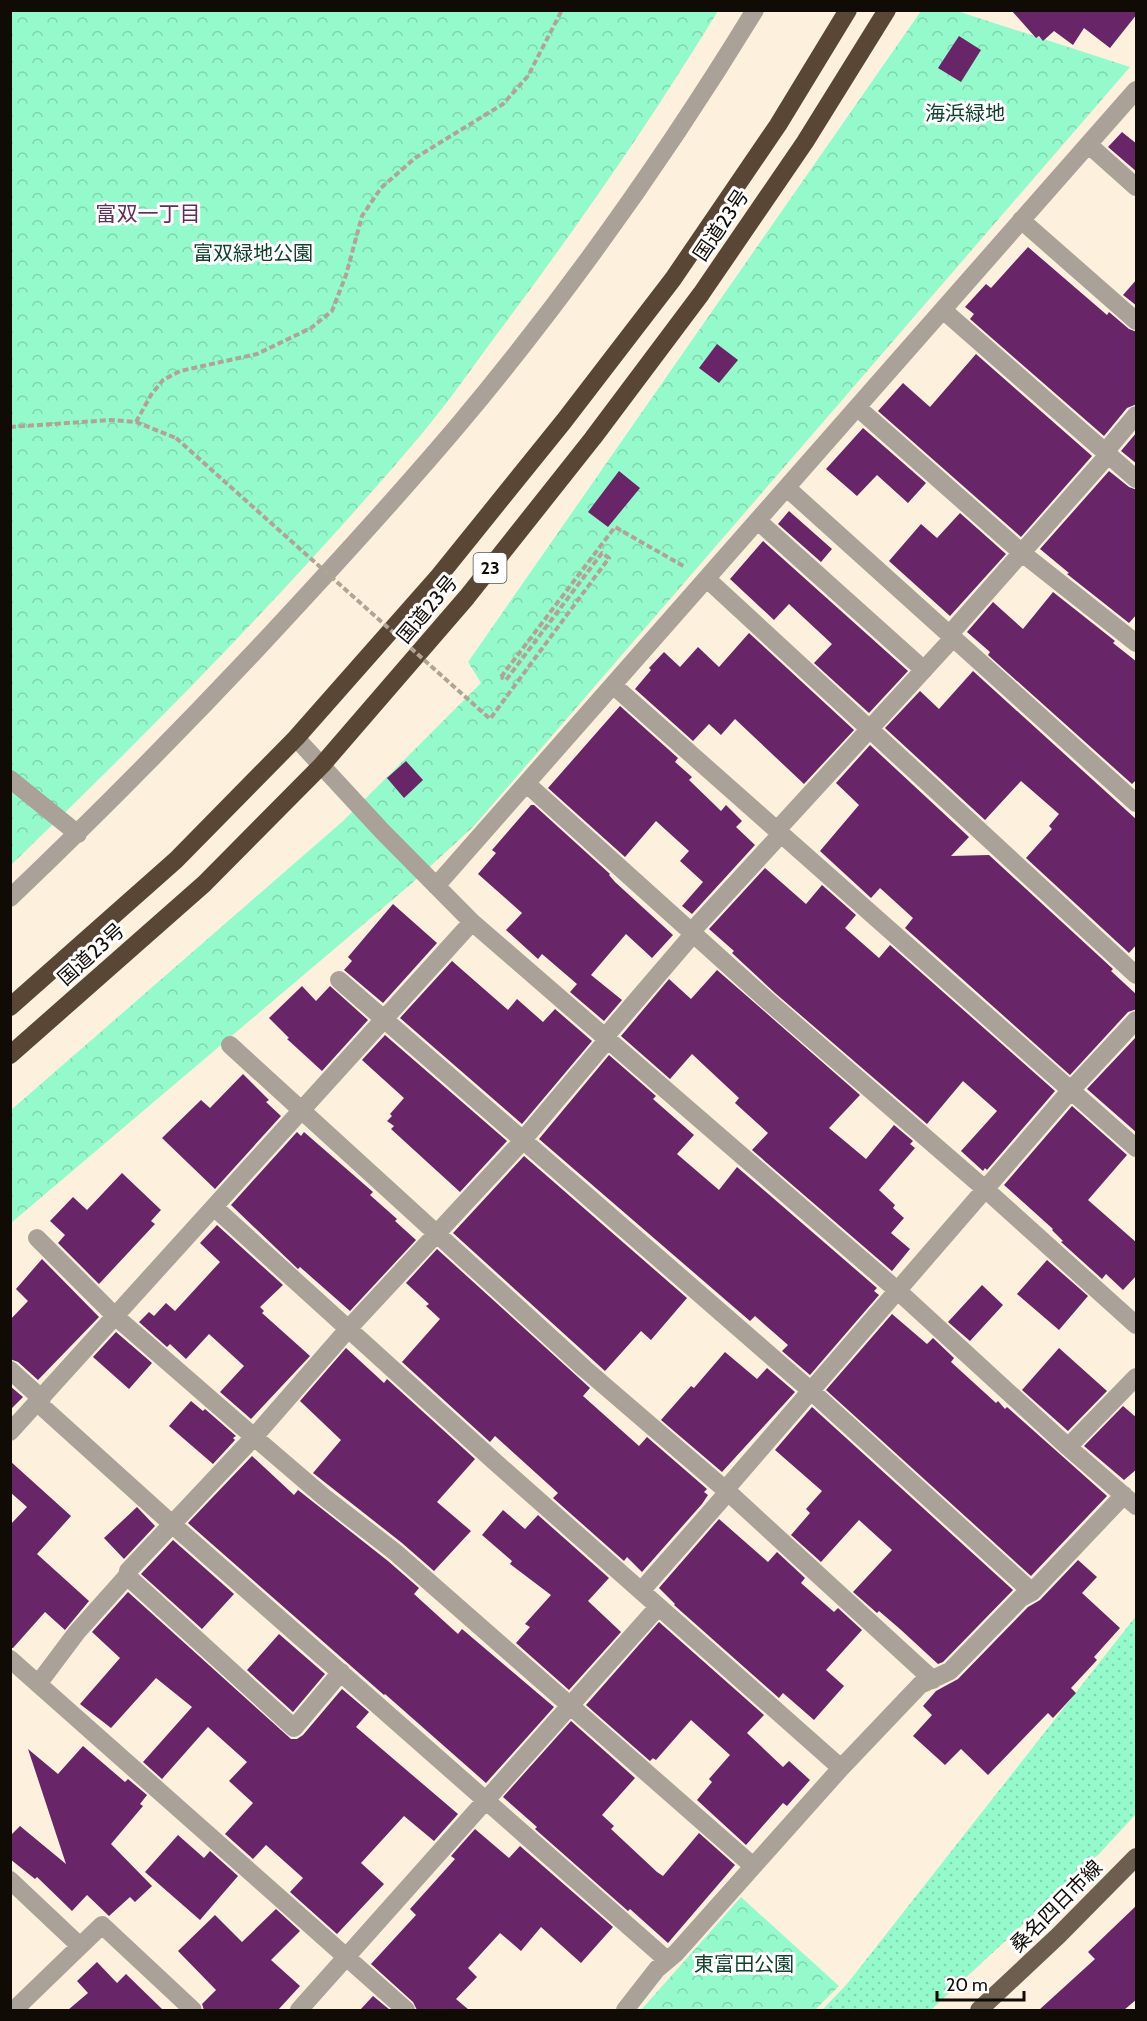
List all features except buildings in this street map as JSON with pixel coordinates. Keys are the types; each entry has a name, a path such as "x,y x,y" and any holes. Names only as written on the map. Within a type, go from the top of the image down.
{"highway":[{"name":"国道23号","path":"10,1006 176,860 296,738 439,576 564,421 673,279 778,125 848,10"},
{"name":"国道23号","path":"10,1055 204,884 322,765 474,588 593,438 701,294 805,142 887,10"}],"main road":[{"name":"桑名四日市線","path":"979,2010 1137,1857"}],"street":[{"path":"10,897 78,834 188,723 321,581 460,423 543,319 704,95 755,10"},
{"path":"436,886 1137,90"},
{"path":"1089,145 1137,187"},
{"path":"1021,220 1137,321"},
{"path":"943,310 1137,479"},
{"path":"858,408 1022,553 1137,643"},
{"path":"38,1684 77,1632 127,1576 128,1571 254,1437 349,1328 522,1140 693,932 924,670 1137,415"},
{"path":"787,488 1137,803"},
{"path":"758,521 924,670"},
{"path":"707,579 1137,975"},
{"path":"614,686 1137,1148"},
{"path":"296,738 382,831 472,922 898,1291 1130,1501 1032,1592 1022,1598 950,1671 920,1686 841,1768 676,1953 657,1970 625,2010"},
{"path":"12,784 78,834"},
{"path":"527,784 777,1009 986,1190 1137,1325"},
{"path":"10,1432 216,1208 472,922"},
{"path":"339,980 810,1390 1032,1592"},
{"path":"641,1591 810,1390 1070,1091 1137,1020"},
{"path":"230,1044 585,1369 727,1491 933,1680"},
{"path":"216,1208 658,1607 841,1768"},
{"path":"37,1238 116,1317 324,1497 395,1552 753,1866"},
{"path":"10,1370 173,1525 667,1960"},
{"path":"1068,1447 1137,1377"},
{"path":"127,1576 294,1728 341,1672"},
{"path":"299,2010 658,1607"},
{"path":"10,1659 406,2010"},
{"path":"10,1880 80,1946"},
{"path":"14,2010 102,1925 193,2010"}],"path":[{"path":"136,422 163,380 180,370 257,354 312,328 332,311 346,275 362,216 381,188 415,158 503,104 528,76 562,10"},
{"path":"10,427 111,420 136,422 176,438 490,719 609,558 602,553 506,680 501,676 615,527 707,579"}],"green space":[{"name":"富双緑地公園","path":"11,11 718,11 666,94 584,215 420,436 372,492 221,656 11,865"},
{"name":"海浜緑地","path":"921,11 957,11 1130,67 474,826 411,884 11,1223 11,1110 343,821 481,683 468,662"},
{"path":"1136,1616 1136,1814 1100,1853 931,2010 822,2010 847,1984"},
{"name":"東富田公園","path":"741,1897 839,1986 815,2010 641,2010"}],"district":[{"name":"富双一丁目","path":"148,214"}]}
